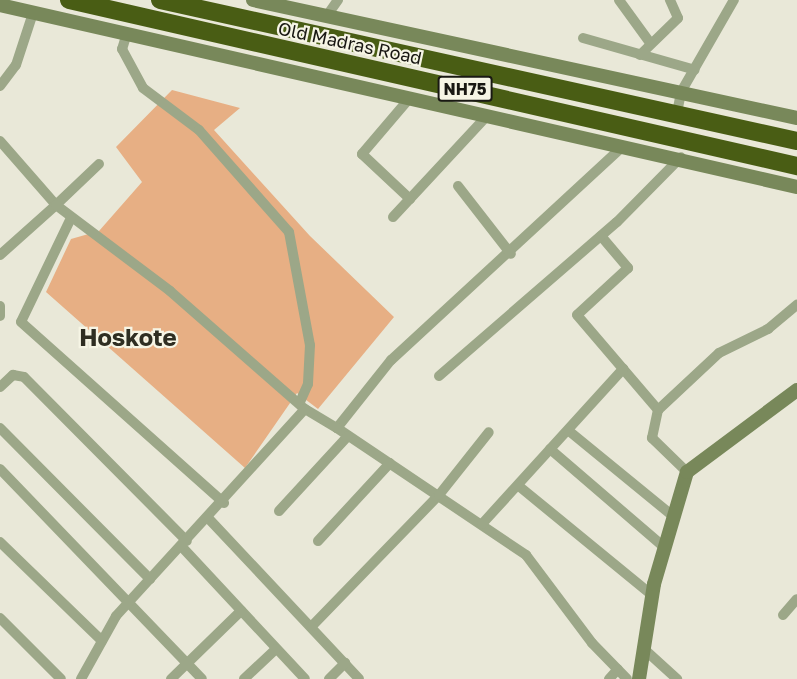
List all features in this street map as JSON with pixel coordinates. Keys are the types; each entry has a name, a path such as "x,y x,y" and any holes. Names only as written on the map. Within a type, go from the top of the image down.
{"highway":[{"name":"Old Madras Road","path":"69,0 132,14 269,56 797,166"},
{"name":"Old Madras Road","path":"160,0 797,141"}],"street":[{"path":"253,0 681,92 795,114"},
{"path":"326,17 338,0"},
{"path":"619,0 651,44"},
{"path":"640,54 678,18 669,0"},
{"path":"677,113 681,92 734,0"},
{"path":"0,5 127,33 269,56 408,100 621,148 681,157 797,188"},
{"path":"0,86 16,65 33,13"},
{"path":"83,678 102,641 129,601 224,503 302,406 308,384 310,345 290,232 199,130 143,88 122,49 127,33"},
{"path":"582,38 695,70"},
{"path":"408,100 362,154 410,199"},
{"path":"393,217 485,118"},
{"path":"0,141 56,205 71,218 120,249 302,406 526,555 627,679"},
{"path":"337,428 391,360 511,254 621,148"},
{"path":"439,376 601,236 681,157"},
{"path":"0,255 99,164"},
{"path":"458,186 511,254"},
{"path":"71,218 21,322 224,503"},
{"path":"601,236 628,268 577,315 658,410"},
{"path":"687,472 652,438 658,410 719,353 768,329 797,305"},
{"path":"0,306 0,316"},
{"path":"482,524 520,487 549,449 569,431 623,369"},
{"path":"0,387 13,375 24,377 185,544 241,611 304,679"},
{"path":"639,679 652,596 687,472 797,390"},
{"path":"0,428 150,579"},
{"path":"569,431 674,517"},
{"path":"312,626 439,495 489,432"},
{"path":"279,512 348,436"},
{"path":"549,449 664,548"},
{"path":"318,541 390,463"},
{"path":"0,469 202,679"},
{"path":"520,487 652,596"},
{"path":"209,519 312,626 359,679"},
{"path":"0,542 102,641"},
{"path":"783,615 797,599"},
{"path":"171,679 241,611"},
{"path":"2,622 61,679"},
{"path":"244,679 276,649"},
{"path":"644,649 676,679"},
{"path":"329,679 345,663"},
{"path":"609,679 618,669"}],"shaded area":[{"path":"172,90 240,108 214,130 310,236 394,317 318,409 297,393 245,468 46,292 71,239 99,231 142,182 116,147"}],"district":[{"name":"Hoskote","path":"128,337"}]}
